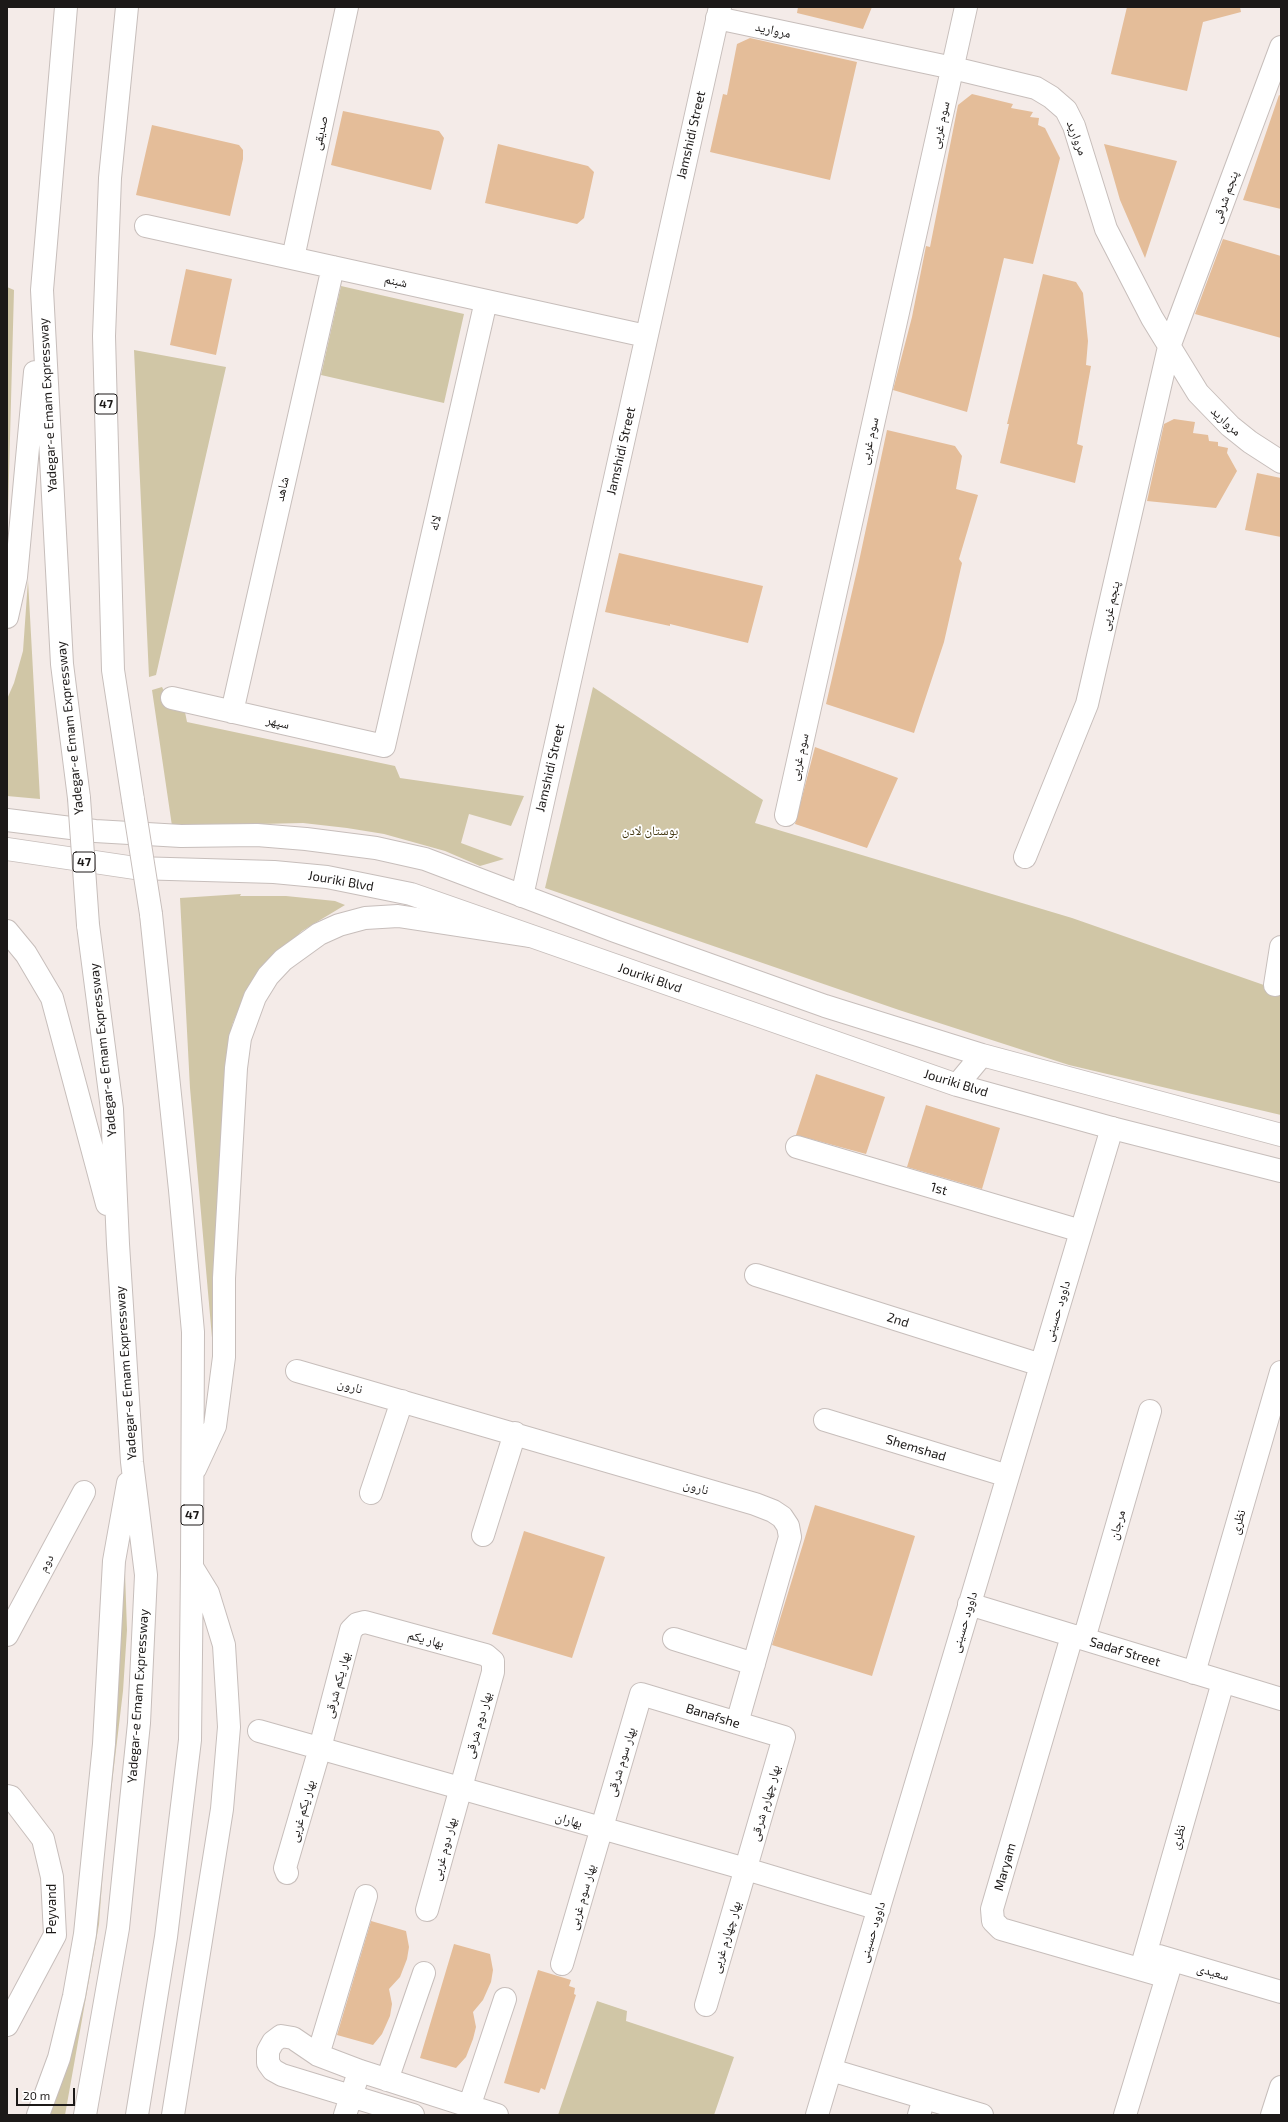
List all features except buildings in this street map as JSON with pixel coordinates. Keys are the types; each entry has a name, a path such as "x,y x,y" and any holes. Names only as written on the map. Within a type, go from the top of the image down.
{"main road":[{"name":"Yadegar-e Emam Expressway","path":"66,7 54,129 42,290 62,664 79,798 88,926 112,1109 118,1244 132,1462 146,1574 139,1723 118,1928 85,2115"},
{"name":"47","path":"127,7 110,178 104,336 113,670 151,914 180,1190 193,1332 190,1740 166,1937 137,2115"},
{"name":"صدیقی","path":"293,258 347,7"},
{"name":"سوم غربی","path":"786,814 966,7"},
{"name":"مروارید","path":"718,13 1036,88 1052,97 1066,110 1074,126 1106,229 1152,318 1198,393 1215,412 1250,442 1281,462"},
{"name":"Jamshidi Street","path":"522,896 718,13"},
{"name":"پنجم شرقی","path":"1170,347 1281,48"},
{"name":"شبنم","path":"146,226 646,336"},
{"name":"شاهد","path":"232,712 333,267"},
{"path":"7,617 16,577 42,290"},
{"name":"لاله","path":"384,746 486,301"},
{"name":"پنجم غربی","path":"1025,857 1087,704 1170,347"},
{"name":"سپهر","path":"172,698 384,746"},
{"path":"7,820 95,831 181,836 257,835 306,839 376,848 425,859 615,931 825,1006 982,1055 1281,1134"},
{"name":"Jouriki Blvd","path":"7,849 135,868 274,872 327,877 411,894 957,1085 1112,1128 1281,1171"},
{"path":"192,1476 215,1426 224,1357 225,1263 236,1068 240,1038 255,997 265,981 283,960 319,934 339,925 365,918 398,916 529,936"},
{"path":"7,931 26,954 52,998 118,1244"},
{"path":"1274,985 1281,947"},
{"path":"957,1085 982,1055"},
{"name":"داوود حسینی","path":"817,2115 1112,1128"},
{"name":"1st","path":"797,1147 1081,1231"},
{"name":"2nd","path":"756,1275 1041,1365"},
{"name":"نارون","path":"298,1371 755,1504 773,1511 782,1517 788,1526 790,1537 737,1723"},
{"name":"نظری","path":"1194,1673 1281,1372"},
{"path":"371,1493 402,1401"},
{"name":"مرجان","path":"1078,1638 1150,1411"},
{"name":"Shemshad","path":"825,1420 1008,1476"},
{"path":"484,1535 515,1433"},
{"path":"38,2115 59,2058 74,1996 85,1934 104,1744 114,1561 132,1462"},
{"name":"دوم","path":"7,1635 84,1492"},
{"path":"173,2115 220,1816 228,1727 224,1645 208,1593 192,1567"},
{"name":"Sadaf Street","path":"969,1604 1281,1699"},
{"name":"بهار یکم","path":"357,1624 366,1622 388,1628 486,1655 492,1661"},
{"name":"بهار یکم شرقی","path":"320,1748 351,1630 357,1624"},
{"name":"Maryam","path":"1078,1638 992,1909 993,1921 1002,1929 1143,1960"},
{"path":"674,1639 754,1664"},
{"name":"بهار دوم شرقی","path":"460,1789 493,1672 492,1661"},
{"name":"نظری","path":"1143,1960 1223,1682"},
{"name":"Banafshe","path":"641,1694 784,1737"},
{"name":"بهار سوم شرقی","path":"601,1829 641,1694"},
{"name":"بهاران","path":"259,1731 746,1869 879,1910"},
{"name":"بهار چهارم شرقی","path":"746,1869 784,1737"},
{"name":"بهار یکم غربی","path":"287,1873 285,1868 320,1748"},
{"name":"بهار دوم غربی","path":"427,1910 460,1789"},
{"name":"Peyvand","path":"7,1796 43,1839 52,1877 55,1935 7,2025"},
{"name":"بهار سوم غربی","path":"562,1964 601,1829"},
{"name":"بهار چهارم غربی","path":"706,2005 746,1869"},
{"path":"318,2055 366,1896"},
{"name":"سعیدی","path":"1143,1960 1170,1968 1281,1992"},
{"path":"1125,2115 1170,1968"},
{"path":"386,2080 424,1973"},
{"path":"469,2107 505,1999"},
{"path":"412,2115 348,2105 273,2070 268,2063 268,2051 273,2042 281,2036 294,2038 318,2055 360,2071 497,2115"},
{"path":"831,2070 921,2106 982,2115"},
{"path":"348,2105 360,2071"},
{"path":"1272,2115 1281,2087"}],"green space":[{"path":"341,286 464,314 444,403 321,375"},
{"path":"7,287 14,290 7,549"},
{"path":"134,350 226,367 156,675 149,677"},
{"path":"28,580 40,799 7,796 7,699 14,683 23,651"},
{"path":"162,687 170,703 184,707 187,722 395,766 400,778 524,796 511,826 469,814 461,843 504,859 480,866 445,851 384,834 303,823 172,826 152,690"},
{"name":"بوستان لادن","path":"593,687 763,800 755,823 1072,918 1281,991 1281,1115 1069,1065 899,1010 545,888"},
{"path":"241,894 240,896 286,896 335,901 345,905 302,931 282,950 245,994 232,1025 213,1349 190,1088 180,898"},
{"path":"124,1544 127,1630 123,1691 105,1842 99,1924 65,2115 46,2115 54,2095"},
{"path":"597,2001 627,2011 626,2021 734,2057 714,2115 558,2115"}]}
